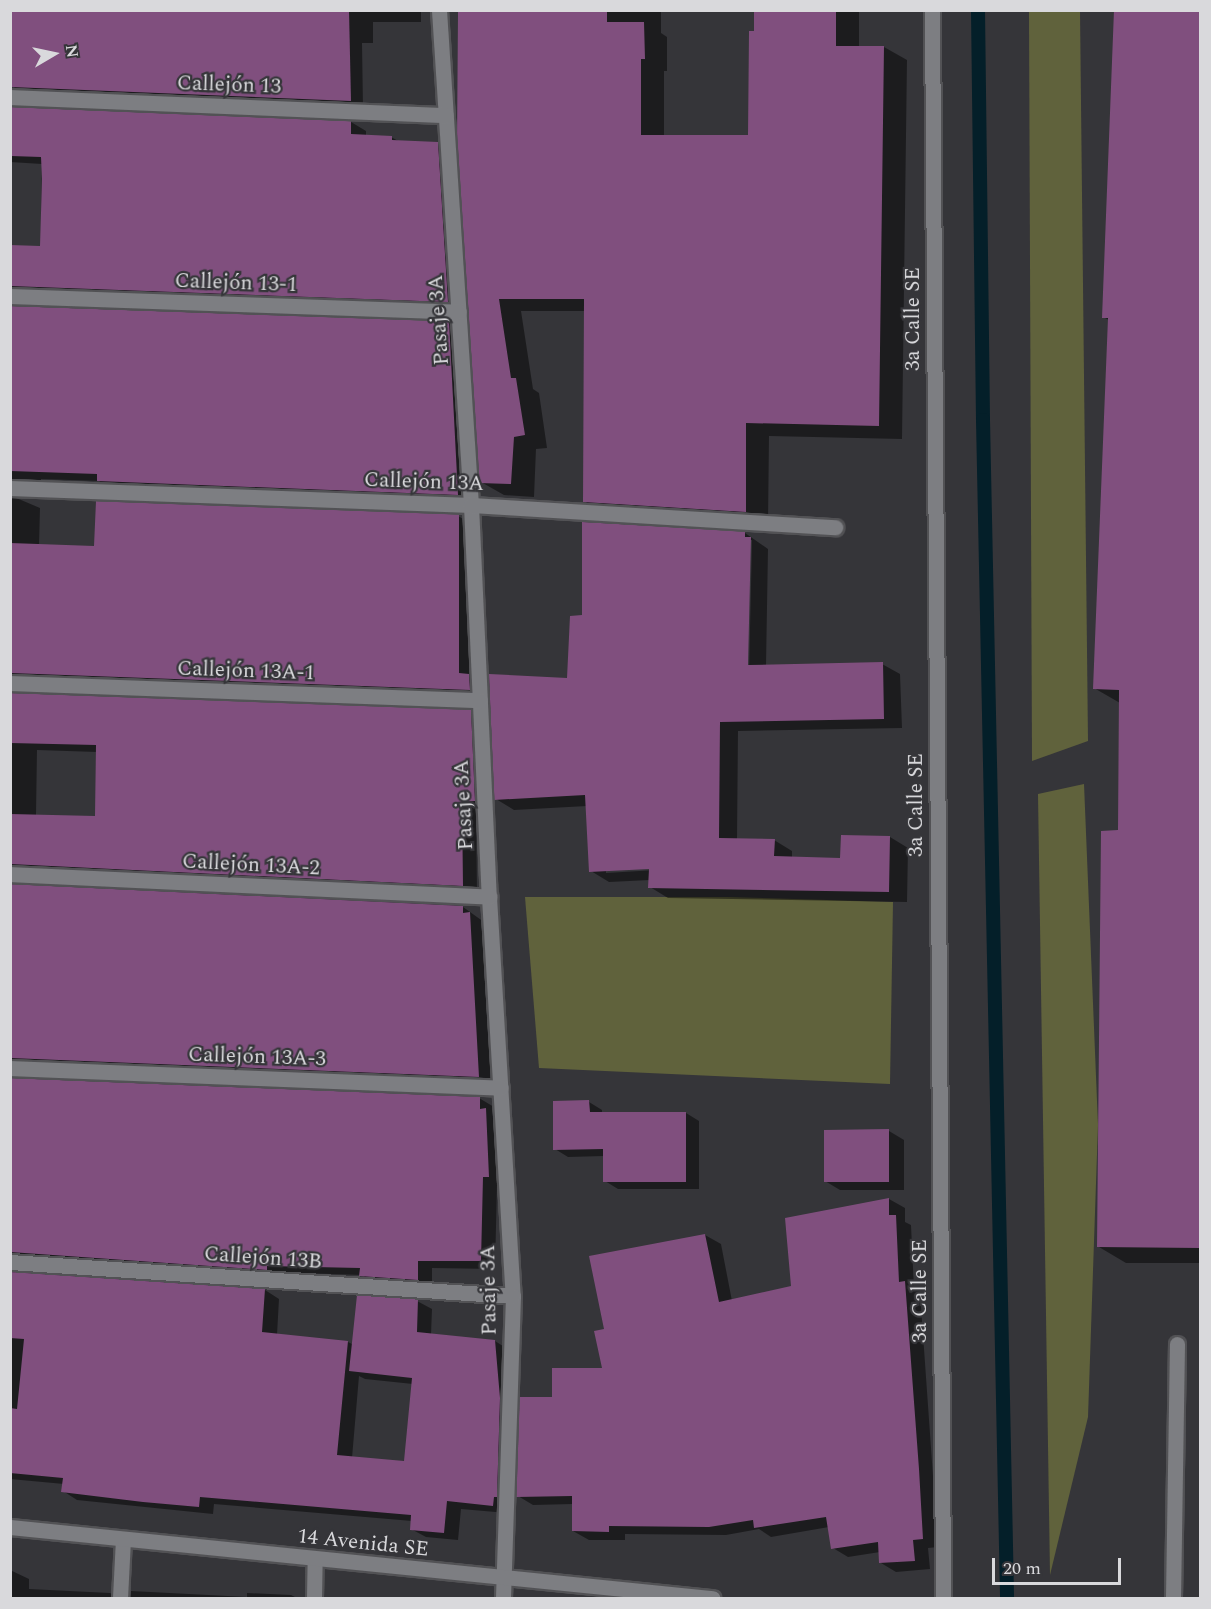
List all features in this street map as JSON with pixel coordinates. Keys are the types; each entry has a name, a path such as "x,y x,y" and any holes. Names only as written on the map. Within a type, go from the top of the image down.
{"street":[{"name":"Pasaje 3A","path":"439,10 471,505 489,897 513,1296 503,1599"},
{"name":"3a Calle SE","path":"932,10 943,1599"},
{"name":"Callejón 13","path":"10,97 446,115"},
{"name":"Callejón 13-1","path":"10,296 459,312"},
{"name":"Callejón 13A","path":"10,488 471,505 835,526"},
{"name":"Callejón 13A-1","path":"10,683 480,700"},
{"name":"Callejón 13A-2","path":"10,874 489,897"},
{"name":"Callejón 13A-3","path":"10,1068 501,1088"},
{"name":"Callejón 13B","path":"10,1262 513,1296"},
{"path":"1173,1599 1178,1344"},
{"name":"14 Avenida SE","path":"10,1527 712,1599"},
{"path":"120,1599 123,1539"},
{"path":"314,1599 315,1559"}],"green space":[{"path":"1029,11 1080,11 1088,741 1032,761"},
{"path":"1084,784 1098,1125 1088,1417 1050,1575 1038,794"},
{"path":"525,897 728,897 893,902 890,1084 539,1068"}],"building":[{"path":"11,10 349,10 351,101 11,87"},
{"path":"607,10 607,22 644,22 645,59 641,59 641,135 748,135 749,31 754,31 754,10 836,10 836,46 884,46 879,426 746,423 746,512 583,502 584,299 499,299 511,378 516,378 525,435 514,437 511,484 479,483 457,142 458,12"},
{"path":"1114,10 1200,10 1200,1248 1097,1247 1101,831 1118,830 1119,690 1093,689 1108,318 1102,318"},
{"path":"11,107 351,121 351,134 392,136 392,140 438,142 448,302 10,286 10,245 40,246 42,179 41,157 11,156"},
{"path":"10,306 449,321 458,495 97,481 97,474 10,471"},
{"path":"96,501 459,514 459,673 469,674 470,690 10,673 10,543 94,546"},
{"path":"582,522 745,531 745,537 751,537 748,665 883,662 884,719 720,722 719,838 775,839 774,856 840,858 841,835 890,836 889,892 648,888 649,869 589,872 585,795 494,800 489,674 567,678 570,616 582,615"},
{"path":"10,693 471,709 475,801 462,802 463,886 10,864 10,814 95,816 96,745 10,743"},
{"path":"10,884 463,906 463,913 470,912 479,1077 10,1058"},
{"path":"10,1078 480,1097 480,1109 486,1108 489,1177 483,1177 481,1261 418,1261 418,1280 359,1276 360,1268 267,1266 267,1270 10,1252"},
{"path":"589,1100 590,1112 686,1112 686,1182 603,1182 603,1149 553,1150 553,1101"},
{"path":"889,1129 889,1182 824,1182 824,1130"},
{"path":"889,1198 889,1215 896,1215 899,1282 905,1281 919,1469 923,1539 913,1540 915,1561 879,1563 878,1542 831,1549 826,1517 754,1528 753,1520 709,1527 609,1526 609,1532 572,1531 572,1496 516,1497 519,1397 552,1397 552,1368 602,1368 594,1331 604,1329 589,1256 705,1234 719,1302 791,1286 785,1218"},
{"path":"10,1272 265,1289 262,1332 348,1341 337,1455 404,1461 412,1378 349,1371 357,1295 418,1299 417,1332 495,1340 500,1398 497,1497 494,1497 493,1506 447,1501 444,1533 410,1530 411,1515 200,1497 199,1507 143,1502 61,1492 63,1478 10,1473 10,1408 17,1409 24,1339 10,1338"}],"waterway":[{"path":"978,10 983,420 1007,1598"}]}
